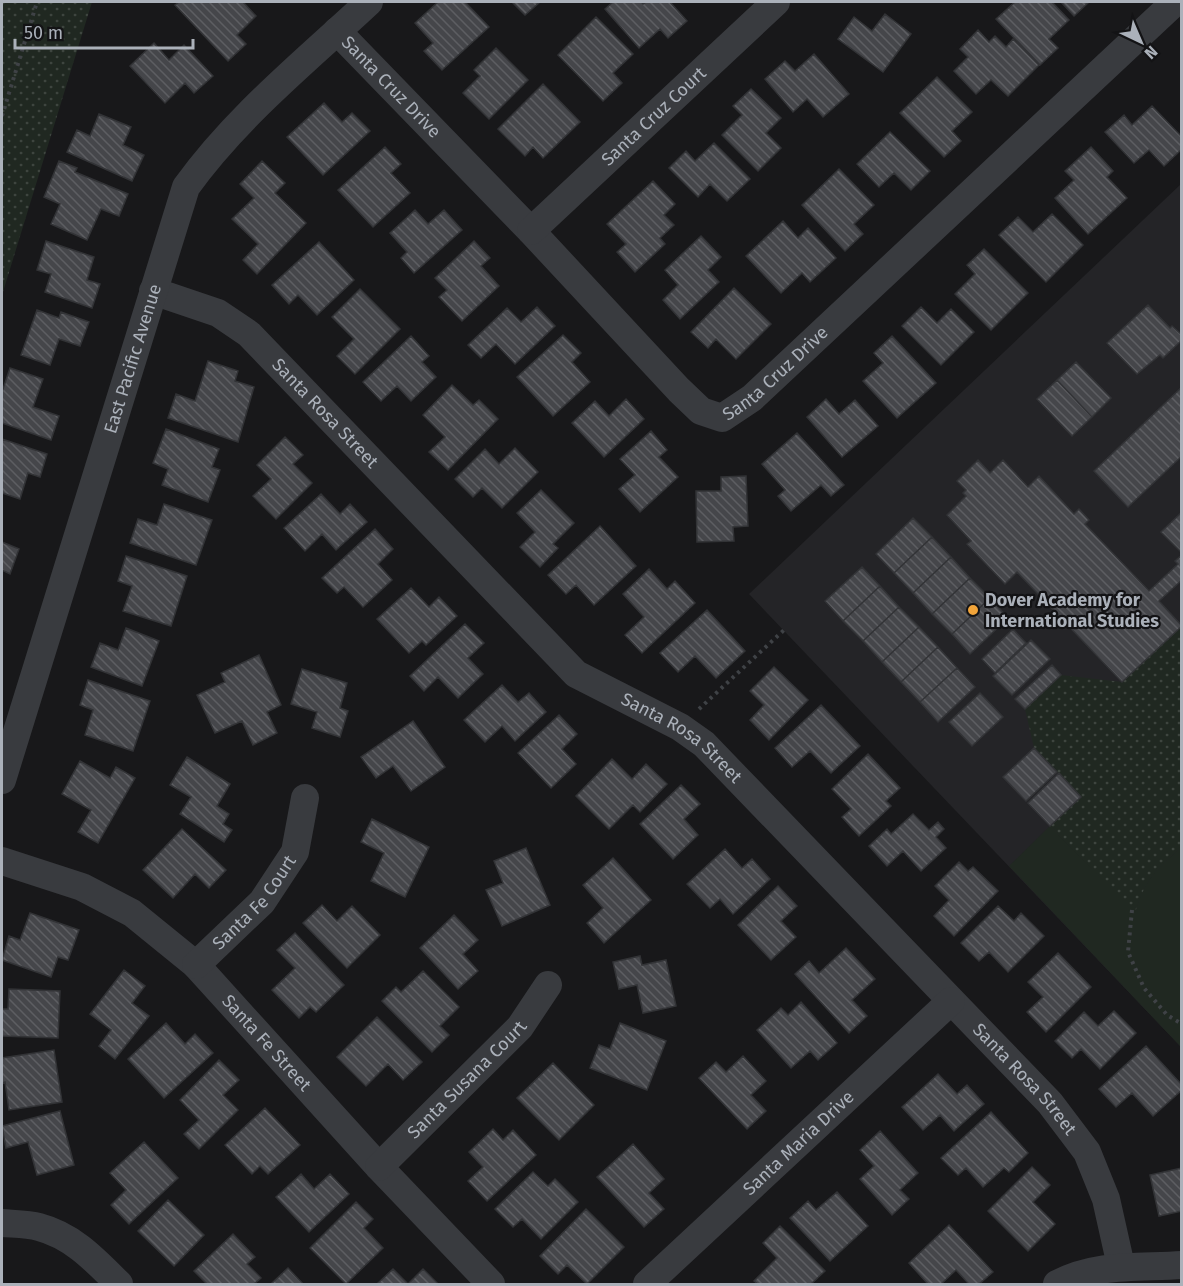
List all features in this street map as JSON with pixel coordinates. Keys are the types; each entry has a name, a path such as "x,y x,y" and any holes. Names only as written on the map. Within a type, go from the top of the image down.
{"street":[{"name":"East Pacific Avenue","path":"2,780 186,187 208,156 239,123 369,2"},
{"name":"Santa Cruz Court","path":"531,231 776,2"},
{"name":"Santa Cruz Drive","path":"337,31 531,231 679,390 701,411 722,418 752,398 1174,2"},
{"name":"Santa Rosa Street","path":"153,291 218,313 249,334 576,674 680,727 704,744 1050,1103 1087,1152 1106,1199 1121,1266"},
{"name":"Santa Fe Court","path":"196,965 262,902 295,852 305,798"},
{"name":"Santa Fe Street","path":"2,861 82,887 132,914 196,965 379,1167 491,1284"},
{"name":"Santa Susana Court","path":"379,1167 520,1027 548,985"},
{"name":"Santa Maria Drive","path":"647,1284 951,1001"},
{"path":"2,1223 37,1226 61,1234 89,1254 119,1284"},
{"path":"1057,1284 1069,1278 1121,1266 1182,1265"}],"path":[{"path":"2,116 37,2"},
{"path":"699,710 784,630"},
{"path":"1132,910 1128,952 1144,988 1167,1016 1182,1024"}],"shaded area":[{"path":"2,2 92,2 2,295"},
{"name":"Dover Academy for International Studies","path":"1181,184 1181,1047 749,594"},
{"path":"1181,626 1181,847 1152,876 1143,891 1135,913 1050,826 1081,797 1034,748 1025,709 1061,675 1122,682"},
{"path":"1050,826 1135,912 1143,890 1152,875 1181,847 1181,1047 1009,866"}],"building":[{"path":"179,2 243,2 256,16 237,35 246,44 228,61 175,5"},
{"path":"438,2 465,2 489,27 442,70 424,51 433,43 415,23"},
{"path":"512,2 540,2 525,15"},
{"path":"613,2 641,2 643,4 670,2 687,21 668,38 660,29 639,48 605,9"},
{"path":"1015,2 1052,2 1069,20 1049,39 1058,48 1040,65 996,19"},
{"path":"1061,2 1089,2 1074,16"},
{"path":"885,14 911,34 883,72 838,39 854,17 872,31"},
{"path":"596,17 633,54 613,73 622,83 603,101 558,55"},
{"path":"978,30 989,42 995,36 1006,47 1013,39 1039,65 1008,96 991,80 976,94 954,71 968,57 960,49"},
{"path":"154,43 169,60 184,45 213,76 194,93 185,83 165,103 130,66"},
{"path":"496,48 528,80 489,119 463,93 480,76 474,70"},
{"path":"814,54 849,94 823,117 807,99 793,112 765,79 785,61 795,71"},
{"path":"937,77 972,112 952,131 961,141 944,157 900,113"},
{"path":"543,84 580,122 543,158 533,147 525,156 498,129"},
{"path":"751,89 781,118 766,133 781,148 758,171 722,135 742,115 733,106"},
{"path":"324,103 342,122 352,113 370,131 323,175 287,137"},
{"path":"1152,106 1182,137 1182,149 1164,166 1149,150 1134,163 1105,132 1124,115 1132,125"},
{"path":"99,114 131,127 123,145 144,155 132,181 67,152 77,130 90,136"},
{"path":"890,132 930,171 911,190 894,173 879,187 857,164"},
{"path":"714,143 750,179 727,201 710,184 698,197 669,168 686,151 695,161"},
{"path":"385,147 401,164 391,173 410,193 373,227 338,190"},
{"path":"1091,147 1113,171 1107,177 1127,198 1088,234 1055,198 1074,180 1065,171"},
{"path":"59,161 77,168 75,172 128,194 119,216 101,209 87,240 51,224 60,204 44,197"},
{"path":"262,161 285,183 275,193 306,223 257,274 243,260 258,244 232,219 254,198 240,184"},
{"path":"839,169 874,205 854,224 863,234 845,251 802,205"},
{"path":"653,181 675,204 664,215 674,225 660,238 665,244 635,272 617,252 626,244 607,224"},
{"path":"415,210 428,224 444,210 462,230 414,273 401,258 407,252 390,233"},
{"path":"1052,214 1083,245 1046,282 999,235 1018,217 1033,232"},
{"path":"783,221 798,238 808,228 836,258 810,282 802,273 781,293 746,256"},
{"path":"701,236 721,257 708,270 719,282 680,319 663,300 678,285 665,270"},
{"path":"46,241 94,257 87,280 100,284 92,308 45,292 51,274 37,270"},
{"path":"474,241 490,258 481,266 499,286 462,321 439,297 447,290 435,278"},
{"path":"319,242 354,280 317,315 298,295 289,304 272,285"},
{"path":"984,249 1028,293 991,330 955,294 975,274 967,265"},
{"path":"734,288 771,324 736,359 716,339 708,348 691,332"},
{"path":"360,289 400,329 355,374 337,356 354,339 332,317"},
{"path":"1148,305 1170,328 1172,326 1182,335 1182,340 1163,358 1160,355 1137,374 1107,343"},
{"path":"537,307 555,326 515,364 496,344 481,358 468,345 507,308 521,322"},
{"path":"921,307 937,323 951,309 974,332 941,365 902,326"},
{"path":"37,310 59,318 61,312 89,322 80,346 59,339 50,365 21,355"},
{"path":"563,335 581,353 572,362 590,382 553,416 517,377"},
{"path":"411,336 429,356 422,362 436,377 411,401 397,386 381,401 363,382"},
{"path":"892,336 936,383 897,418 863,381 883,363 874,353"},
{"path":"208,361 238,371 235,381 254,387 238,442 168,418 176,394 195,401"},
{"path":"1076,362 1111,398 1092,417 1057,380"},
{"path":"10,368 43,379 33,407 59,416 51,440 2,423 2,392"},
{"path":"1057,380 1092,417 1072,436 1037,399"},
{"path":"452,385 473,405 479,400 498,419 448,470 429,452 445,437 423,415"},
{"path":"1182,387 1182,456 1128,507 1094,471"},
{"path":"626,399 644,419 604,457 572,423 595,401 609,416"},
{"path":"826,399 839,414 855,400 878,426 842,457 807,417"},
{"path":"166,429 219,449 212,467 220,470 208,502 162,485 168,469 153,463"},
{"path":"651,431 667,450 659,457 678,477 640,512 619,489 635,475 620,459"},
{"path":"797,433 844,485 831,496 821,485 791,511 778,496 785,490 762,464"},
{"path":"285,437 303,455 293,464 312,483 276,519 253,496 271,479 257,465"},
{"path":"2,439 47,454 40,477 28,473 20,499 2,493"},
{"path":"515,448 538,472 502,508 482,488 473,497 455,479 485,449 499,464"},
{"path":"978,460 990,473 1003,460 1028,487 1039,476 1074,514 1079,509 1089,520 1085,524 1149,591 1178,564 1175,561 1182,555 1182,580 1159,601 1182,626 1122,682 1017,572 1005,584 967,544 971,541 947,515 966,496 963,493 966,490 957,481"},
{"path":"746,476 748,526 733,527 734,541 697,542 696,491 721,491 721,477"},
{"path":"541,490 574,523 553,544 558,548 540,567 520,547 535,532 517,513"},
{"path":"321,494 340,514 350,504 367,522 336,550 322,534 305,551 284,528"},
{"path":"164,504 212,520 196,565 130,543 138,519 157,525"},
{"path":"1182,512 1182,553 1161,532"},
{"path":"913,518 932,537 894,573 876,554"},
{"path":"600,526 636,566 594,605 576,585 566,594 548,575"},
{"path":"375,529 393,549 378,564 392,580 363,607 344,587 337,593 322,578"},
{"path":"932,537 951,557 913,593 894,573"},
{"path":"2,542 19,549 10,574 2,570"},
{"path":"126,556 187,576 171,626 123,611 132,586 118,581"},
{"path":"951,557 970,578 932,614 913,593"},
{"path":"862,567 880,586 843,621 825,601"},
{"path":"649,569 667,589 675,581 695,603 642,653 625,635 644,617 623,594"},
{"path":"970,578 990,598 952,634 932,614"},
{"path":"880,586 899,607 863,641 843,621"},
{"path":"411,588 429,607 439,597 457,616 426,645 422,641 409,653 377,619"},
{"path":"990,598 1008,618 970,654 952,634"},
{"path":"899,607 919,627 882,662 863,641"},
{"path":"707,610 745,651 716,678 695,656 678,672 660,653"},
{"path":"465,624 484,643 468,658 483,674 458,698 438,677 424,691 410,676"},
{"path":"919,627 938,647 901,682 882,662"},
{"path":"126,628 159,641 142,686 91,667 100,643 118,650"},
{"path":"1013,629 1026,643 995,673 982,659"},
{"path":"1031,640 1050,659 1012,695 993,676"},
{"path":"938,647 957,668 920,702 901,682"},
{"path":"259,655 281,705 267,712 277,733 253,745 242,721 215,733 197,695 225,682 221,673"},
{"path":"1052,665 1061,675 1025,709 1015,699"},
{"path":"774,667 808,700 769,740 750,720 764,705 750,691"},
{"path":"957,668 975,687 938,722 920,702"},
{"path":"302,669 347,683 340,708 348,711 340,737 312,728 317,712 291,704"},
{"path":"88,680 150,701 133,751 85,735 93,710 80,705"},
{"path":"502,685 518,702 529,693 546,712 515,741 502,726 485,742 464,720"},
{"path":"980,693 1003,717 972,746 949,722"},
{"path":"821,705 860,746 831,773 810,751 792,767 775,748"},
{"path":"559,715 577,734 562,749 576,764 551,788 518,753"},
{"path":"413,721 445,767 411,791 393,766 376,778 361,757"},
{"path":"1034,748 1057,772 1026,801 1003,777"},
{"path":"868,754 900,788 886,801 891,806 859,836 842,817 851,809 832,789"},
{"path":"187,757 230,784 217,806 229,814 223,824 232,830 224,842 180,814 191,797 170,785"},
{"path":"612,759 632,779 646,764 667,784 640,812 633,805 609,829 576,796"},
{"path":"80,761 110,778 116,767 135,778 98,843 78,832 91,810 62,794"},
{"path":"1059,773 1081,797 1050,826 1028,803"},
{"path":"681,785 700,804 684,819 698,835 673,859 640,824"},
{"path":"913,814 929,830 938,822 944,829 936,837 946,848 921,871 903,851 887,866 869,846 887,829 891,834"},
{"path":"372,819 429,847 405,897 371,881 384,853 361,842"},
{"path":"182,829 226,870 209,888 195,874 173,898 143,870"},
{"path":"526,848 550,905 502,926 486,890 503,883 494,861"},
{"path":"725,849 742,868 752,859 770,879 733,914 720,899 710,908 687,884"},
{"path":"613,858 651,900 604,943 587,923 603,908 583,885"},
{"path":"959,862 968,871 973,867 998,891 954,936 934,916 949,900 935,886"},
{"path":"778,886 797,906 781,921 796,937 771,960 738,925"},
{"path":"322,905 337,921 352,906 380,935 347,968 303,923"},
{"path":"998,906 1014,921 1021,913 1044,936 1008,972 989,952 979,961 961,943"},
{"path":"30,913 79,930 68,960 58,957 51,977 2,960 9,936 20,940"},
{"path":"454,915 478,940 463,954 478,971 458,989 420,948"},
{"path":"295,933 344,985 316,1012 310,1007 299,1018 272,990 295,968 277,950"},
{"path":"846,948 875,979 852,1000 867,1016 849,1033 795,974 809,961 819,973"},
{"path":"1058,953 1091,987 1046,1032 1027,1012 1043,997 1028,982"},
{"path":"640,956 642,965 666,960 676,1006 643,1013 637,985 619,989 613,962"},
{"path":"124,970 145,986 132,1003 149,1016 115,1059 99,1046 111,1030 90,1014"},
{"path":"423,971 459,1007 440,1026 449,1035 432,1052 382,1001 396,987 401,992"},
{"path":"9,989 60,991 58,1038 2,1036 2,1009 8,1009"},
{"path":"801,1002 837,1043 818,1060 810,1051 791,1068 757,1030 781,1008 788,1015"},
{"path":"1114,1011 1136,1033 1100,1069 1081,1049 1072,1058 1055,1041 1084,1012 1098,1026"},
{"path":"377,1017 422,1062 403,1080 388,1064 366,1086 337,1057"},
{"path":"166,1023 185,1044 195,1034 213,1053 164,1098 128,1059"},
{"path":"620,1023 666,1041 647,1090 590,1068 599,1045 610,1049"},
{"path":"1146,1046 1182,1085 1182,1090 1153,1116 1132,1093 1116,1107 1099,1089"},
{"path":"54,1050 62,1102 9,1110 5,1082 2,1083 2,1058"},
{"path":"743,1056 766,1081 751,1095 766,1111 747,1129 699,1078 716,1062 726,1072"},
{"path":"219,1060 239,1080 223,1095 238,1110 199,1149 184,1134 199,1120 180,1100"},
{"path":"553,1063 594,1105 559,1140 517,1098"},
{"path":"938,1074 957,1094 967,1085 984,1104 954,1131 940,1115 923,1130 902,1107"},
{"path":"265,1108 300,1145 268,1174 260,1166 252,1174 225,1145"},
{"path":"60,1111 74,1165 37,1175 28,1142 6,1148 2,1126"},
{"path":"991,1112 1028,1153 1009,1172 1004,1168 983,1187 966,1168 958,1175 941,1158"},
{"path":"493,1129 503,1140 513,1130 536,1155 487,1201 468,1181 483,1167 469,1152"},
{"path":"880,1131 918,1173 900,1190 909,1199 892,1215 860,1179 874,1166 860,1150"},
{"path":"144,1142 178,1178 129,1224 111,1205 126,1190 110,1173"},
{"path":"633,1144 664,1179 649,1193 664,1209 644,1227 597,1177"},
{"path":"1032,1167 1050,1185 1033,1202 1055,1224 1028,1251 988,1211"},
{"path":"1182,1168 1182,1211 1159,1216 1150,1175"},
{"path":"533,1172 548,1186 555,1179 578,1202 541,1239 522,1219 513,1227 495,1209"},
{"path":"301,1174 314,1189 330,1174 349,1194 309,1232 276,1197"},
{"path":"837,1192 868,1226 830,1261 790,1218 808,1201 816,1210"},
{"path":"168,1200 204,1235 174,1266 138,1231"},
{"path":"356,1202 373,1219 364,1228 383,1248 346,1284 310,1248"},
{"path":"586,1209 624,1247 587,1284 567,1265 558,1274 540,1256"},
{"path":"949,1225 993,1272 979,1284 969,1284 956,1270 941,1284 928,1284 909,1263"},
{"path":"780,1226 825,1271 811,1284 758,1284 754,1281 777,1258 763,1243"},
{"path":"233,1234 255,1257 247,1264 261,1278 254,1284 207,1284 194,1271"},
{"path":"288,1268 303,1284 271,1284"},
{"path":"393,1269 408,1284 377,1284"},
{"path":"423,1269 438,1284 408,1284"}],"place":[{"name":"Dover Academy for International Studies","path":"973,610"}]}
